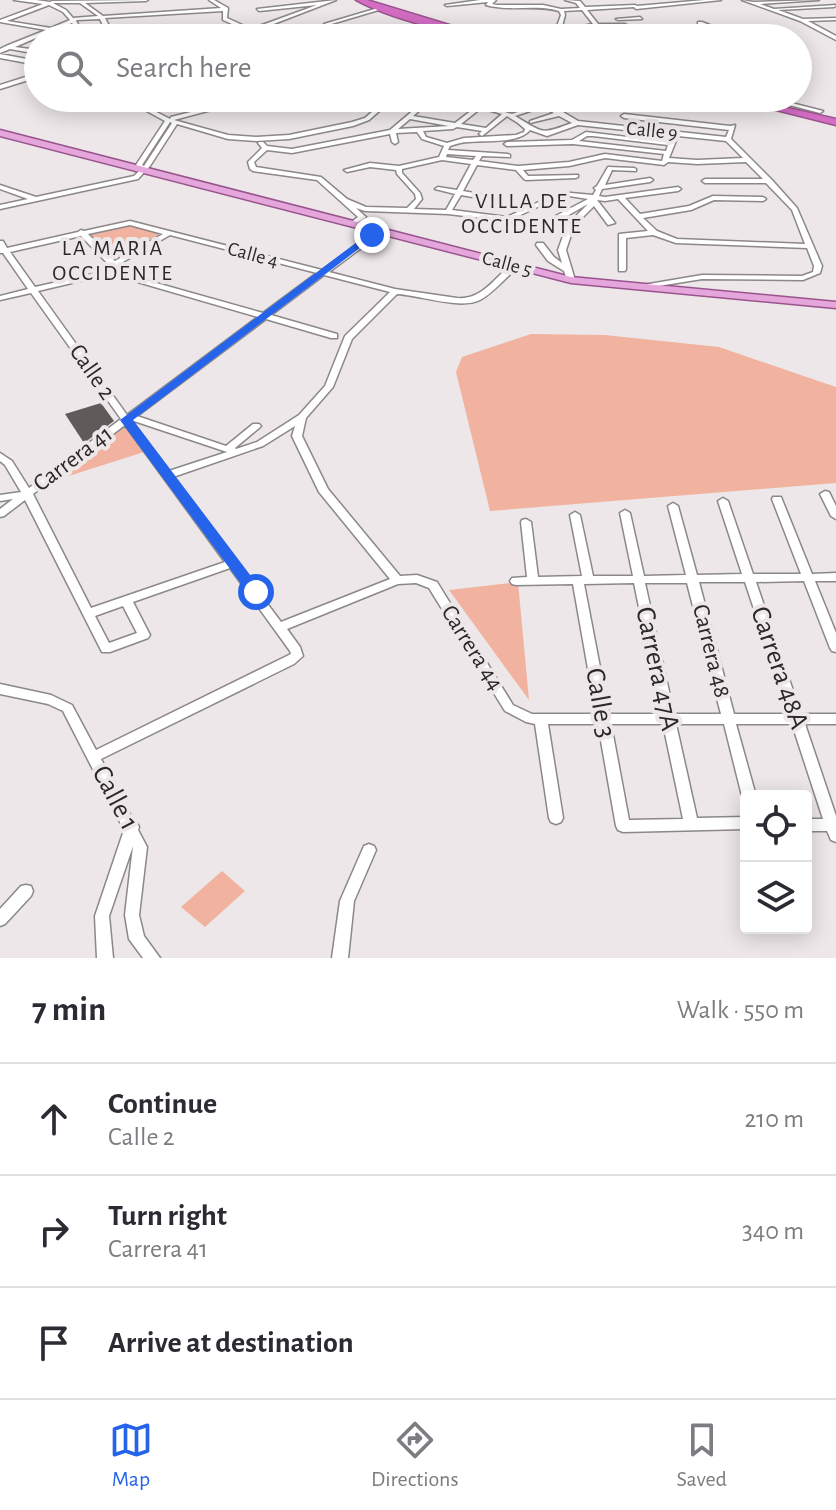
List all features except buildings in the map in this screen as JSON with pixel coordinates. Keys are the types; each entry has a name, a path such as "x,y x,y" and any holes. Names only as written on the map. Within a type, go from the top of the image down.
{"highway":[{"path":"360,0 380,9 436,24"},
{"path":"793,112 836,122"}],"main road":[{"name":"Calle 5","path":"0,133 104,162 141,168 511,269 593,287 836,307"},
{"name":"Calle 5","path":"0,139 141,168 207,188 360,216 570,275 643,287 836,307"}],"street":[{"path":"16,0 146,0"},
{"path":"110,0 120,15 122,24"},
{"path":"213,0 226,9"},
{"path":"285,0 252,3 259,10 282,21 334,0"},
{"path":"493,0 488,4 492,7 553,7 562,4 638,11"},
{"path":"447,5 493,0"},
{"path":"630,0 644,24"},
{"path":"588,14 719,0"},
{"path":"747,1 817,0"},
{"path":"53,1 77,24"},
{"path":"1,21 53,1"},
{"path":"80,1 101,16 105,24"},
{"path":"747,1 811,24"},
{"path":"259,10 296,2 327,3"},
{"path":"296,2 308,11"},
{"path":"562,4 581,6 601,3"},
{"path":"560,24 562,4"},
{"path":"765,10 833,5"},
{"path":"581,6 595,23 610,24"},
{"path":"66,24 101,16 226,9"},
{"path":"226,9 225,19 234,24"},
{"path":"326,24 380,9"},
{"path":"591,24 638,11"},
{"path":"626,24 638,11"},
{"path":"782,14 819,13"},
{"path":"270,24 315,15"},
{"path":"802,20 836,19"},
{"path":"1,21 24,25"},
{"path":"812,25 834,35"},
{"path":"0,51 24,41"},
{"path":"9,47 24,50"},
{"path":"0,51 24,60"},
{"path":"2,85 24,79"},
{"path":"812,109 820,111"},
{"path":"151,112 166,121 187,121 228,137 256,139 289,137 353,124 375,112"},
{"path":"166,121 187,121 204,112"},
{"path":"389,132 414,112"},
{"path":"432,121 442,112"},
{"path":"256,139 265,148 292,151 369,132 459,126 474,112"},
{"path":"493,112 545,134 577,123"},
{"path":"515,114 519,112"},
{"path":"347,170 370,165 399,168 483,136 517,137 529,127 561,113 577,123"},
{"path":"483,136 505,115"},
{"path":"624,116 732,127 728,139 795,209 818,266 816,273 803,278 702,277 643,287"},
{"path":"408,117 487,130"},
{"path":"0,207 132,180 141,168 148,165 166,121"},
{"path":"666,132 671,121"},
{"path":"527,143 560,136 577,123"},
{"name":"Calle 9","path":"577,123 728,139"},
{"path":"353,124 369,132"},
{"path":"447,128 451,137"},
{"path":"474,128 483,136 507,144 573,142 629,148 696,164 747,160"},
{"path":"629,148 638,129"},
{"path":"419,130 424,138 445,152 477,163 507,167 569,164 605,156 666,159"},
{"path":"389,132 395,142"},
{"path":"666,159 676,133"},
{"path":"573,142 586,134 672,144"},
{"path":"265,148 251,162 253,169 319,178 360,216 412,209 510,217 541,223 592,200 674,190 691,208"},
{"path":"445,152 508,156"},
{"path":"448,212 480,154"},
{"path":"637,159 634,170 636,183 650,193 666,213"},
{"path":"728,161 741,181"},
{"path":"696,164 713,198"},
{"path":"399,168 399,173 418,194 419,199 412,209"},
{"path":"518,168 522,177 576,176"},
{"path":"570,275 562,250 571,225 592,200 610,168 634,170"},
{"path":"597,188 650,180"},
{"path":"705,181 770,181"},
{"path":"0,187 37,199"},
{"path":"438,189 490,198"},
{"path":"510,217 562,193 592,200 611,223"},
{"path":"619,196 656,234"},
{"path":"640,216 691,208 713,198 763,199"},
{"name":"Calle 4","path":"81,232 130,223 395,291 470,302 511,269"},
{"path":"2,248 81,232 112,269 334,336"},
{"name":"Carrera 41","path":"0,514 377,232"},
{"path":"0,298 112,269 169,233"},
{"path":"622,269 622,236 656,234 691,242 809,246"},
{"path":"540,245 570,275"},
{"name":"Calle 2","path":"2,248 280,627 297,656 93,757"},
{"path":"168,475 278,433 302,417 329,387 348,338 395,291"},
{"path":"280,627 397,580 323,490 297,436 302,417"},
{"path":"128,418 232,451"},
{"path":"232,451 256,426"},
{"path":"278,433 297,436"},
{"path":"0,456 9,463 27,493 106,649 144,635 127,602"},
{"path":"0,498 27,493"},
{"path":"825,494 836,516"},
{"path":"777,499 836,648"},
{"name":"Carrera 48A","path":"723,501 835,829"},
{"name":"Carrera 48","path":"673,506 747,790"},
{"name":"Carrera 47A","path":"625,513 691,825"},
{"name":"Calle 3","path":"575,515 603,722 623,826 691,825"},
{"path":"526,522 533,580"},
{"path":"90,613 233,563"},
{"path":"516,581 836,577"},
{"name":"Carrera 44","path":"397,580 417,579 433,585 509,708 535,720"},
{"name":"Calle 1","path":"0,689 51,700 68,708 140,847 132,915 137,939 152,958"},
{"path":"556,818 535,720 836,719"},
{"path":"691,825 740,823"},
{"path":"812,826 835,829"},
{"path":"105,958 102,916 132,827"},
{"path":"340,958 347,901 369,850"},
{"path":"0,919 26,891"}],"shaded area":[{"path":"129,224 161,233 115,260 88,233"},
{"path":"531,334 605,335 719,347 836,387 836,483 490,511 456,372 462,357"},
{"path":"125,425 144,452 53,481"},
{"path":"518,582 529,700 449,590"},
{"path":"222,871 245,891 205,927 181,907"}],"district":[{"name":"VILLA DE OCCIDENTE","path":"522,214"},
{"name":"LA MARIA OCCIDENTE","path":"113,260"}],"route":[{"path":"256,592 126,420 372,235"}]}
